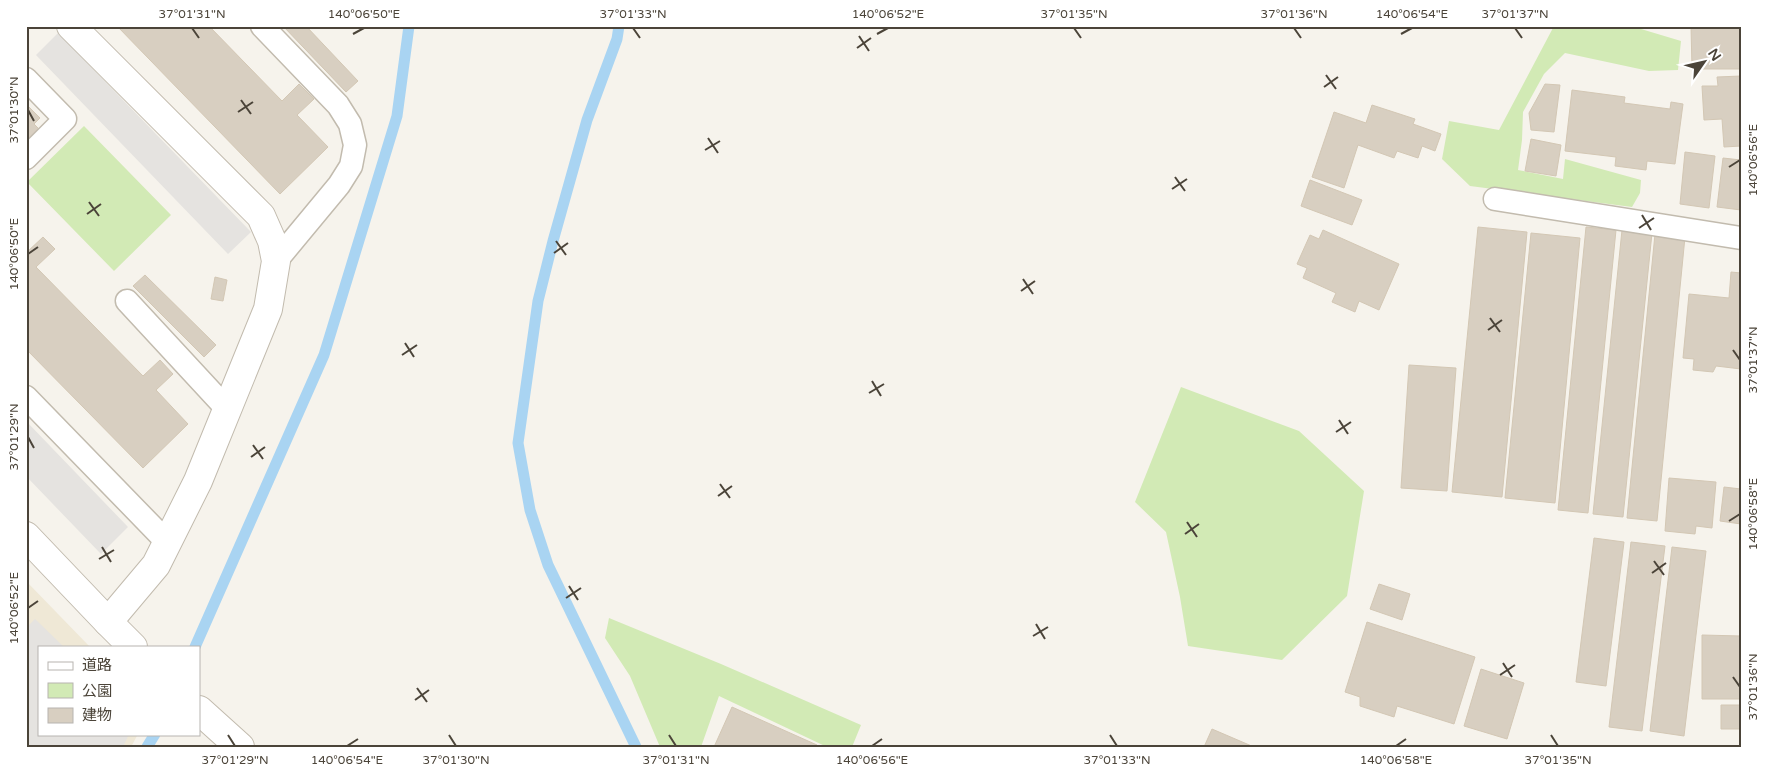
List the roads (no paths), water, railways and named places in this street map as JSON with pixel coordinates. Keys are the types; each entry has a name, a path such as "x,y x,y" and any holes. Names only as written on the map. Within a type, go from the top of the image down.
{"street":[{"path":"71,26 261,216 272,241 276,262 268,309 198,480 156,565 108,622"},
{"path":"26,536 132,646"},
{"path":"200,711 240,747"}],"lane":[{"path":"262,26 338,106 350,124 355,144 351,166 339,185 276,262"},
{"path":"26,79 65,119 26,158"},
{"path":"1495,199 1741,238"},
{"path":"127,301 227,409"},
{"path":"26,397 167,542"}],"waterway":[{"path":"195,646 324,355 397,116 409,26"},
{"path":"619,26 617,39 587,120 538,301 518,443 530,510 548,565 636,747"},
{"path":"147,747 154,736"}]}
